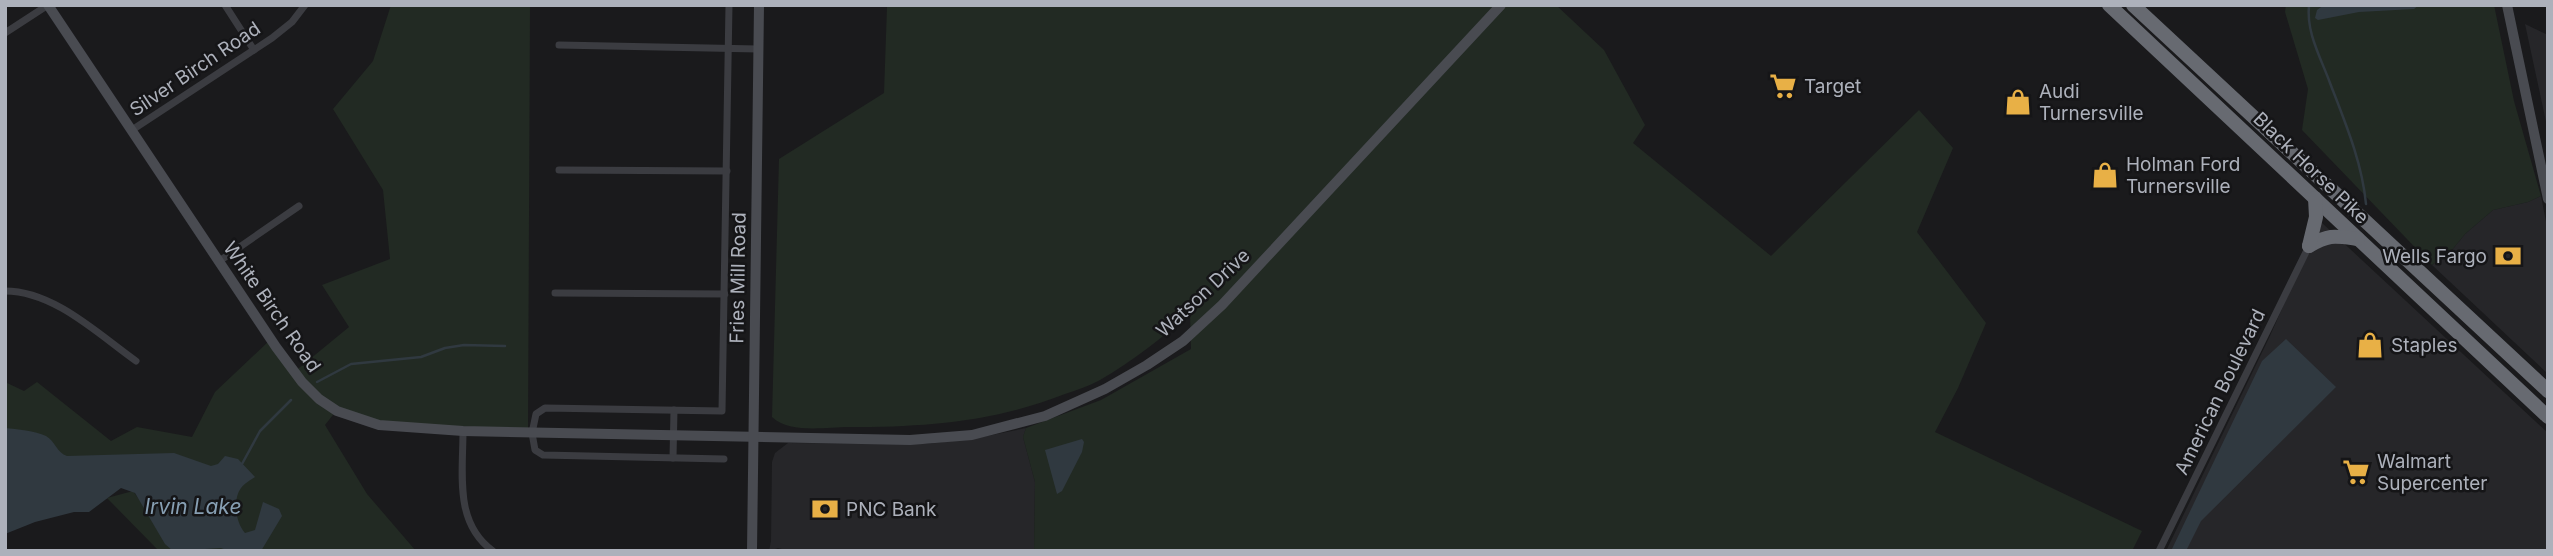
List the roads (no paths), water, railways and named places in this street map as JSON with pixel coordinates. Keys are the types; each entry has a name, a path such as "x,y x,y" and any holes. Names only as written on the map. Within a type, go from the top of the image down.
{"highway":[{"name":"Black Horse Pike","path":"2109,5 2545,416"},
{"name":"Black Horse Pike","path":"2133,5 2548,391"},
{"path":"2309,246 2316,217 2315,198"},
{"path":"2309,246 2324,237 2358,239"}],"street":[{"path":"5,33 48,5"},
{"name":"White Birch Road","path":"48,5 281,355 319,399 337,411 379,425 463,431 754,437"},
{"path":"225,5 254,50"},
{"name":"Silver Birch Road","path":"132,130 254,50 283,29 305,5"},
{"path":"724,458 543,455 535,450 532,433 536,414 544,408 722,411 729,5"},
{"name":"Fries Mill Road","path":"752,551 759,5"},
{"name":"Watson Drive","path":"754,437 910,440 972,435 1045,416 1116,383 1183,341 1222,305 1501,5"},
{"path":"2507,5 2548,199"},
{"path":"559,45 758,49"},
{"path":"559,170 727,171"},
{"path":"218,262 299,206"},
{"name":"American Boulevard","path":"2159,551 2309,246"},
{"path":"5,291 27,293 46,299 136,361"},
{"path":"555,293 725,294"},
{"path":"673,458 674,410"},
{"path":"463,431 462,491 465,510 474,532 488,550"}],"water":[{"path":"2324,5 2419,5 2414,9 2359,12 2318,20 2315,18 2317,10"},
{"path":"2286,339 2336,387 2201,521 2186,551 2171,551 2262,361"},
{"name":"Irvin Lake","path":"5,428 46,436 67,456 174,453 211,466 218,464 225,456 238,459 255,477 238,493 237,518 245,533 255,530 263,502 279,509 282,516 261,551 229,551 221,548 173,551 165,544 135,493 121,488 89,512 74,512 35,522 5,534"},
{"path":"1082,439 1082,452 1062,491 1057,494 1045,450"}],"waterway":[{"path":"2309,5 2312,35 2352,142 2366,204"},
{"path":"317,382 351,364 421,357 445,348 464,345 505,346"},
{"path":"242,464 260,431 291,400"}],"place":[{"name":"Target","path":"1783,86"},
{"name":"Audi Turnersville","path":"2018,102"},
{"name":"Holman Ford Turnersville","path":"2105,175"},
{"name":"Wells Fargo","path":"2508,256"},
{"name":"Staples","path":"2370,345"},
{"name":"Walmart Supercenter","path":"2356,472"},
{"name":"PNC Bank","path":"825,509"}]}
